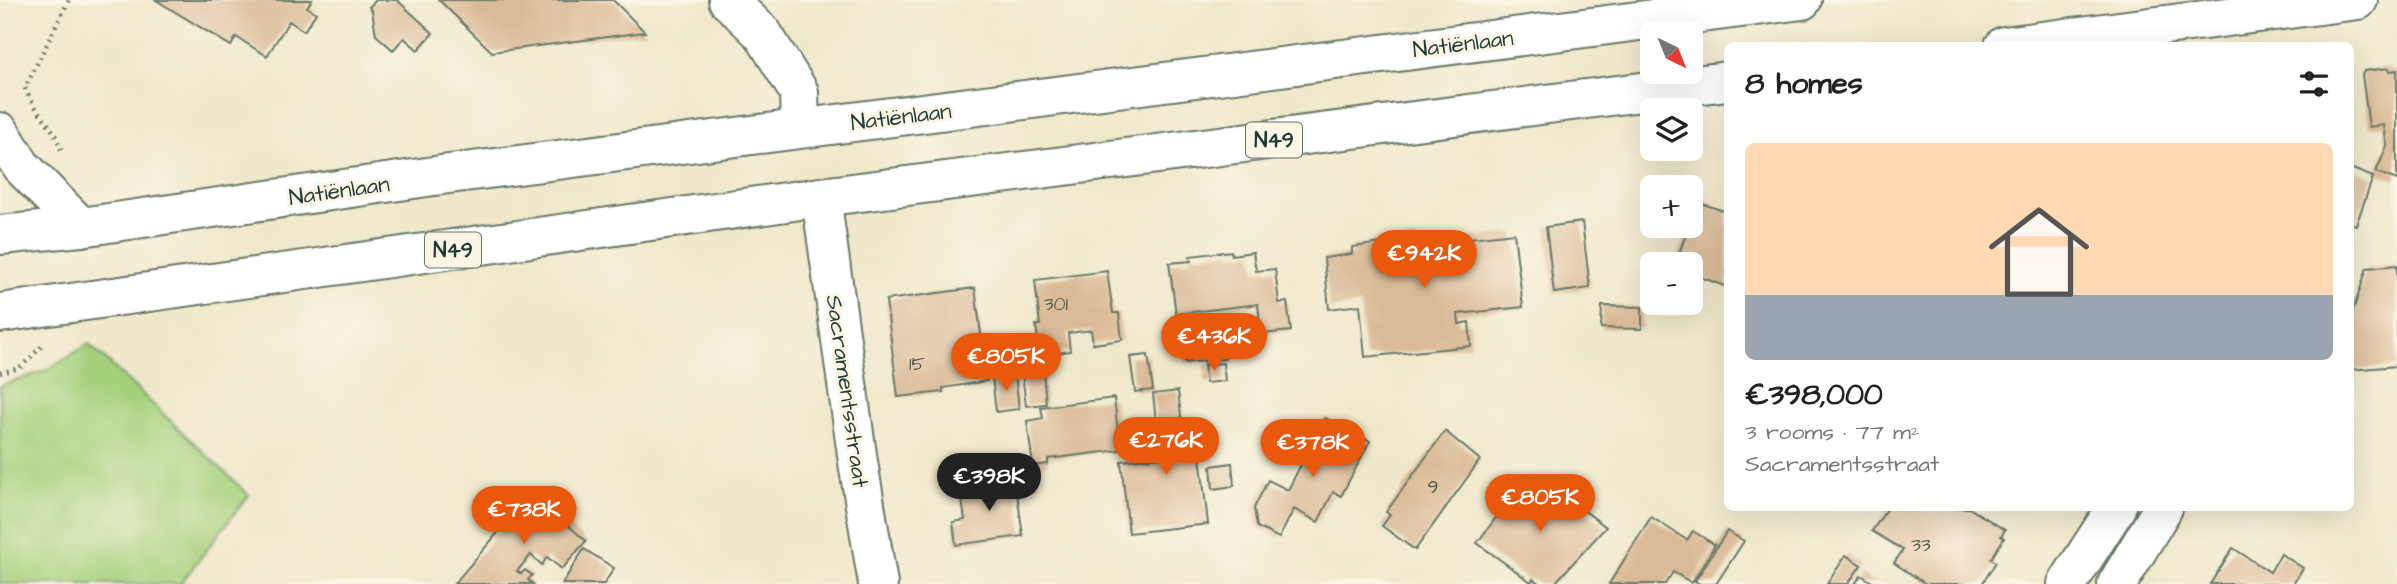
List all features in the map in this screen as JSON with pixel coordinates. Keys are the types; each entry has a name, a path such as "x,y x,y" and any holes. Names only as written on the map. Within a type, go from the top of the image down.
{"main road":[{"path":"728,0 762,34 799,92 800,128"},
{"name":"Natiënlaan","path":"0,234 81,226 441,175 1802,0"},
{"path":"2035,42 2358,0"},
{"name":"N49","path":"0,313 821,197 1724,81"},
{"path":"0,132 21,166 81,226"},
{"name":"Sacramentsstraat","path":"821,197 878,584"},
{"path":"2067,584 2114,511"},
{"path":"2117,584 2161,511"}],"path":[{"path":"57,135 31,104 25,88 69,0"}],"green space":[{"path":"89,344 249,495 180,584 0,584 0,386 47,370"}],"building":[{"path":"156,0 312,0 307,7 316,13 304,31 289,21 267,56 236,37 231,46"},
{"path":"376,0 397,0 433,33 418,50 404,38 393,50 376,35 372,10 369,7"},
{"path":"439,0 613,0 645,32 492,52"},
{"path":"2389,68 2390,71 2397,70 2397,180 2376,172 2387,146 2384,125 2369,127 2362,75 2364,71"},
{"path":"2354,170 2373,177 2356,225 2354,224"},
{"path":"1703,204 1724,211 1724,286 1703,278 1703,252 1679,252 1685,238 1703,238"},
{"path":"1582,222 1590,288 1554,293 1546,227"},
{"path":"1514,233 1523,307 1458,314 1459,324 1469,322 1471,346 1365,357 1360,305 1329,309 1324,258 1352,254 1352,247 1417,238 1417,244"},
{"path":"1231,251 1232,255 1253,252 1256,271 1275,269 1279,303 1287,302 1291,331 1261,334 1258,304 1176,314 1169,263 1191,261 1190,256"},
{"path":"2397,265 2397,366 2354,370 2354,308 2367,268"},
{"path":"1107,271 1113,313 1119,313 1122,340 1093,344 1091,330 1068,333 1070,351 1040,356 1035,280"},
{"path":"975,288 987,381 943,388 943,392 898,397 886,300"},
{"path":"1602,306 1640,307 1642,329 1601,328"},
{"path":"1222,337 1225,359 1185,363 1183,341"},
{"path":"1148,355 1153,390 1135,392 1130,357"},
{"path":"1223,363 1225,381 1206,383 1204,365"},
{"path":"1043,370 1046,404 1026,406 1022,373"},
{"path":"1015,374 1019,409 996,412 992,377"},
{"path":"1178,391 1185,448 1199,447 1208,524 1129,533 1121,461 1160,457 1153,394"},
{"path":"1114,398 1120,450 1048,459 1048,464 1033,466 1027,421 1043,418 1041,407"},
{"path":"1325,418 1370,441 1341,496 1333,492 1318,522 1294,509 1279,538 1257,527 1254,508 1268,480 1288,490"},
{"path":"1445,431 1480,460 1415,550 1382,526 1390,515 1386,512"},
{"path":"1232,463 1234,486 1213,489 1211,466"},
{"path":"1530,477 1579,513 1582,509 1606,527 1554,584 1540,584 1533,579 1531,582 1477,543 1516,491 1519,493"},
{"path":"1015,479 1023,536 956,545 953,522 965,520 960,487"},
{"path":"532,493 586,541 562,569 547,557 542,565 531,555 517,571 521,574 525,570 532,575 528,580 533,584 454,584"},
{"path":"1886,511 1974,511 2005,530 2001,536 2004,538 1991,559 1996,562 1982,584 1926,584 1894,563 1903,550 1872,531"},
{"path":"1651,517 1687,540 1693,531 1715,545 1692,583 1673,572 1665,584 1609,584"},
{"path":"1727,531 1744,541 1716,584 1700,584 1695,581"},
{"path":"2233,548 2270,572 2281,554 2303,568 2293,584 2210,584"},
{"path":"584,549 614,568 604,584 562,584"},
{"path":"1846,555 1861,565 1848,584 1827,584"},
{"path":"1861,575 1875,584 1855,584"}]}
